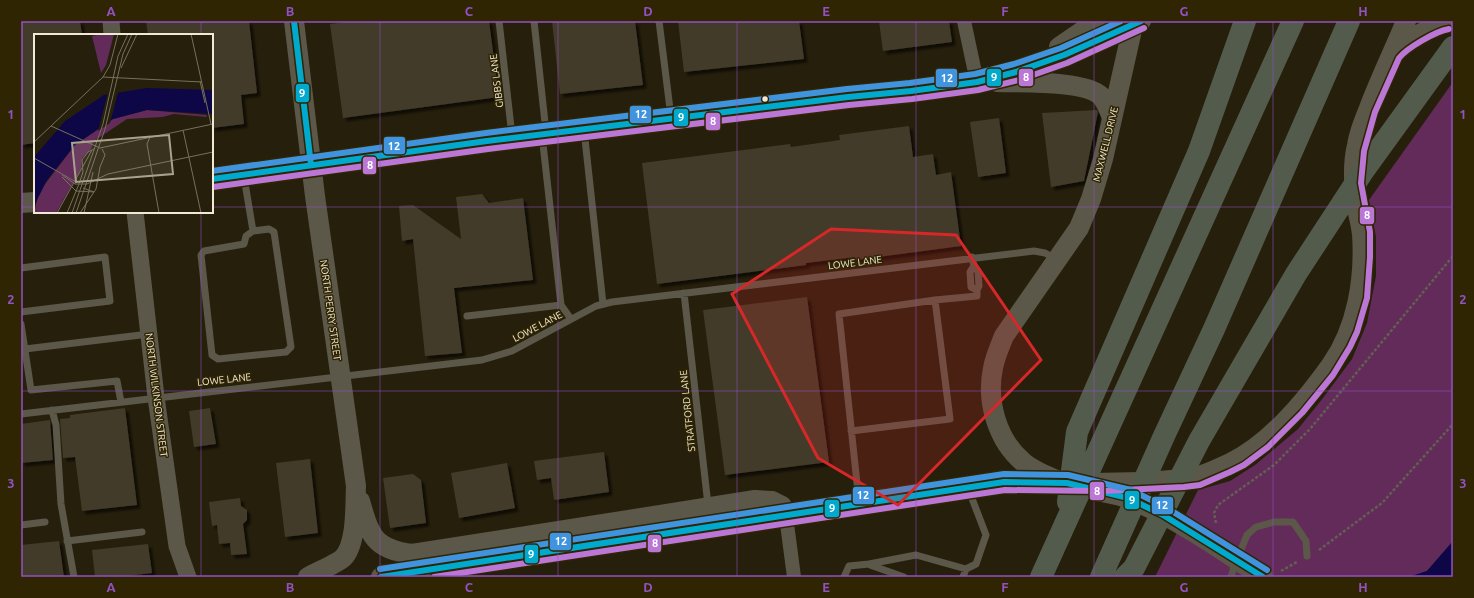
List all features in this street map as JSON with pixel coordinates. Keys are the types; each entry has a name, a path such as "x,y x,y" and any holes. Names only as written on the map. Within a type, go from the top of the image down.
{"highway":[{"path":"1065,524 1078,432 1199,151 1245,21"},
{"path":"1041,577 1293,21"},
{"path":"1101,577 1214,329 1350,21"},
{"path":"1125,577 1134,568 1199,441 1296,274 1364,170 1453,47"}],"main road":[{"name":"NORTH PERRY STREET","path":"294,21 311,165 356,486 354,526 350,544 343,558 308,577"},
{"path":"1016,72 1062,45 1097,21"},
{"path":"381,577 1004,482 1143,482 1196,477 1231,462 1254,449 1278,429 1304,400 1332,364 1349,332 1359,299 1362,268 1362,233 1353,177 1356,145 1376,91 1406,21"},
{"path":"1394,50 1416,36 1442,22 1447,21"},
{"path":"213,179 512,138 977,82 1016,72 1064,55 1136,22"},
{"name":"MAXWELL DRIVE","path":"1067,483 1038,471 1024,463 1010,449 1001,434 993,411 991,394 992,370 997,352 1004,336 1079,228 1091,199 1103,159 1136,22"},
{"path":"977,82 1076,86 1091,90 1100,96 1108,105 1112,118"},
{"path":"21,204 34,202"},
{"path":"1067,483 1128,498 1163,515 1218,548 1270,575"},
{"path":"356,486 367,526 372,536 383,546 397,552 412,554 756,500 772,501 782,506 786,516"}],"street":[{"path":"111,21 112,34"},
{"path":"964,21 977,82"},
{"name":"NORTH WILKINSON STREET","path":"135,213 156,397 177,546 188,577"},
{"path":"786,516 794,577"}],"lane":[{"name":"GIBBS LANE","path":"499,21 512,138"},
{"path":"534,21 561,305 571,319"},
{"path":"659,21 671,119"},
{"path":"584,130 602,304"},
{"path":"244,174 253,231"},
{"path":"269,229 274,232 291,347 286,352 218,359 212,355 201,255 204,251 244,244 246,236 253,231 269,229"},
{"name":"LOWE LANE","path":"21,414 482,360 512,351 596,306 612,302 972,257 1034,251 1045,253 1058,260"},
{"path":"21,268 105,257 110,301 21,312"},
{"path":"860,504 851,431 840,314 935,300 977,296 976,290 971,288 970,272 974,266 972,257"},
{"name":"STRATFORD LANE","path":"684,293 711,527"},
{"path":"851,431 950,419 935,300"},
{"path":"468,316 561,305"},
{"path":"21,324 31,390 117,381 121,402"},
{"path":"25,348 149,334"},
{"path":"52,410 56,425 61,504 74,577"},
{"path":"962,577 966,569 976,564 986,535 968,487"},
{"path":"21,525 45,522"},
{"path":"1232,577 1234,567 1247,535 1256,527 1274,522 1293,522 1306,540 1307,556"},
{"path":"67,541 142,532"},
{"path":"844,577 849,566 869,564 916,555 966,569"},
{"path":"869,564 904,577"}],"path":[{"path":"1270,575 1322,548 1382,503 1453,424"}],"highlighted area":[{"path":"831,229 956,235 1041,360 898,505 818,458 732,294"}],"shaded area":[{"path":"1453,82 1453,541 1427,571 1411,577 1155,577 1198,490 1230,481 1255,465 1298,429 1352,359 1367,323 1376,276 1376,237 1369,200"},
{"path":"1453,541 1453,577 1408,577 1427,571"}],"building":[{"path":"21,21 80,21 82,34 34,34 34,143 21,145"},
{"path":"146,21 249,21 257,93 241,95 244,124 213,128 213,34 148,34"},
{"path":"353,21 489,21 499,97 343,118 330,24"},
{"path":"552,21 635,21 643,85 560,94"},
{"path":"678,21 799,21 804,59 684,72"},
{"path":"879,21 949,21 952,42 883,51"},
{"path":"1097,110 1098,112 1084,181 1051,187 1042,113"},
{"path":"999,118 1006,173 978,177 970,122"},
{"path":"909,126 913,157 933,154 936,175 951,172 961,246 855,260 855,257 806,263 806,265 657,284 642,163 790,144 791,147 840,140 839,135"},
{"path":"482,194 489,203 523,198 533,280 454,288 462,353 425,356 413,239 402,241 399,206 413,205 461,239 456,197"},
{"path":"807,297 829,462 725,475 703,310"},
{"path":"125,408 137,505 82,511 75,457 63,458 60,419 70,418 70,415"},
{"path":"210,408 216,444 194,447 189,411"},
{"path":"50,420 53,460 21,463 21,424"},
{"path":"604,452 609,492 554,500 551,478 537,480 534,461"},
{"path":"310,459 318,533 285,537 276,463"},
{"path":"507,463 515,508 459,518 451,473"},
{"path":"413,474 421,480 426,523 390,528 383,478"},
{"path":"240,498 241,506 247,510 247,520 243,524 247,554 231,555 230,543 219,544 217,525 212,526 209,502"},
{"path":"59,541 64,577 21,577 21,545"},
{"path":"148,544 152,573 119,577 95,577 92,550"}],"transit line":[{"name":"9","path":"294,21 311,165"},
{"name":"12","path":"213,171 486,133 975,74 1014,64 1061,48 1121,21"},
{"name":"9","path":"213,179 487,141 977,82 1016,72 1064,55 1141,21"},
{"name":"8","path":"213,187 488,149 978,90 1019,80 1067,63 1144,28"},
{"name":"8","path":"434,577 1005,490 1102,491 1200,485 1244,465 1268,447 1302,413 1333,375 1350,347 1357,332 1367,298 1370,232 1361,183 1364,151 1375,112 1399,58 1422,40 1443,30 1449,29"},
{"name":"12","path":"380,569 1004,474 1068,475 1131,490 1167,508 1267,570"},
{"name":"9","path":"381,577 1004,482 1067,483 1128,498 1163,515 1263,577"}]}
